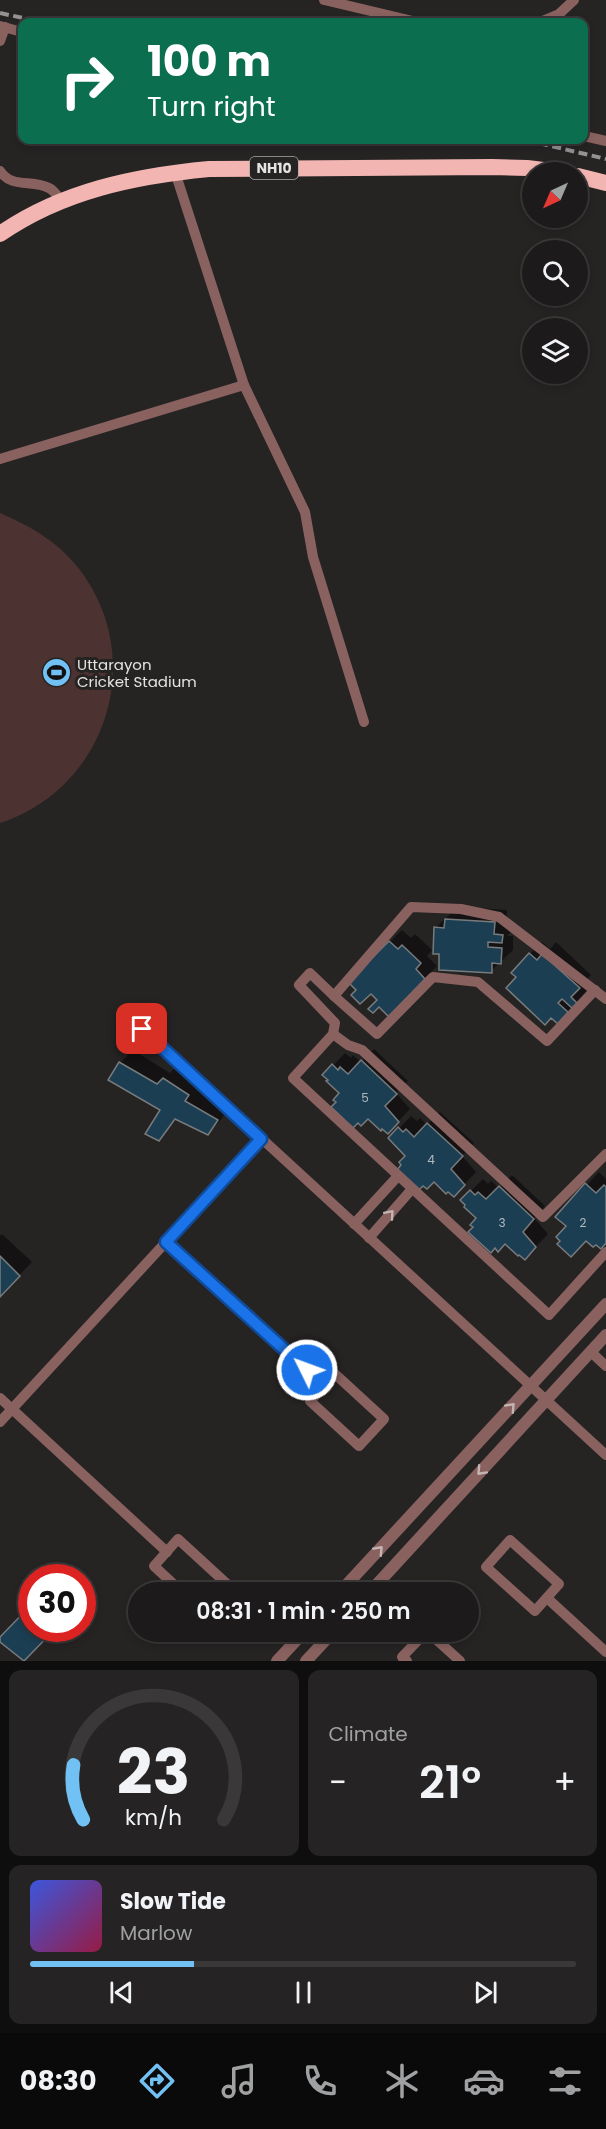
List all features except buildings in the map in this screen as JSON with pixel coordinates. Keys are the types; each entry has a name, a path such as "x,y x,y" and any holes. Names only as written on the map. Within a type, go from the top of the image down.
{"highway":[{"name":"NH10","path":"0,234 40,210 82,193 124,181 176,172 209,169 522,168"},
{"path":"588,178 606,183"}],"street":[{"path":"324,0 400,18"},
{"path":"550,18 559,14 574,0"},
{"path":"0,41 2,27 18,31"},
{"path":"588,137 606,141"},
{"path":"0,171 5,178 11,181 48,187 62,202"},
{"path":"176,172 244,385 305,512 313,557 364,722"},
{"path":"0,459 244,385"},
{"path":"334,996 411,907 461,909 499,917 606,999"},
{"path":"595,990 547,1041 478,982 433,977 377,1034 310,973 299,985 335,1023 333,1034 293,1078 549,1315 606,1252"},
{"path":"125,1013 606,1455"},
{"path":"333,1034 348,1045 362,1050 543,1218 606,1154"},
{"path":"0,1422 261,1139"},
{"path":"354,1224 398,1176"},
{"path":"369,1238 412,1189"},
{"path":"166,1242 324,1386"},
{"path":"349,1582 606,1304"},
{"path":"379,1582 606,1335"},
{"path":"591,1352 606,1366"},
{"path":"335,1374 384,1419 359,1446 310,1401 324,1386 335,1374"},
{"path":"0,1398 167,1552"},
{"path":"171,1582 154,1566 178,1539 225,1582"},
{"path":"510,1540 559,1584 547,1598 535,1611 486,1567 510,1540"},
{"path":"547,1598 606,1652"},
{"path":"277,1661 294,1642"},
{"path":"306,1661 324,1642"},
{"path":"407,1661 402,1657 417,1642"},
{"path":"438,1642 460,1661"}],"shaded area":[{"name":"Uttarayon Cricket Stadium","path":"0,513 40,534 75,564 98,599 110,637 113,675 106,713 92,748 69,780 38,805 0,823"}],"railway":[{"path":"0,13 23,18"},
{"path":"543,144 606,159"}],"place":[{"name":"Uttarayon Cricket Stadium","path":"56,673"}],"route":[{"path":"142,1029 261,1139 166,1242 307,1370"}]}
